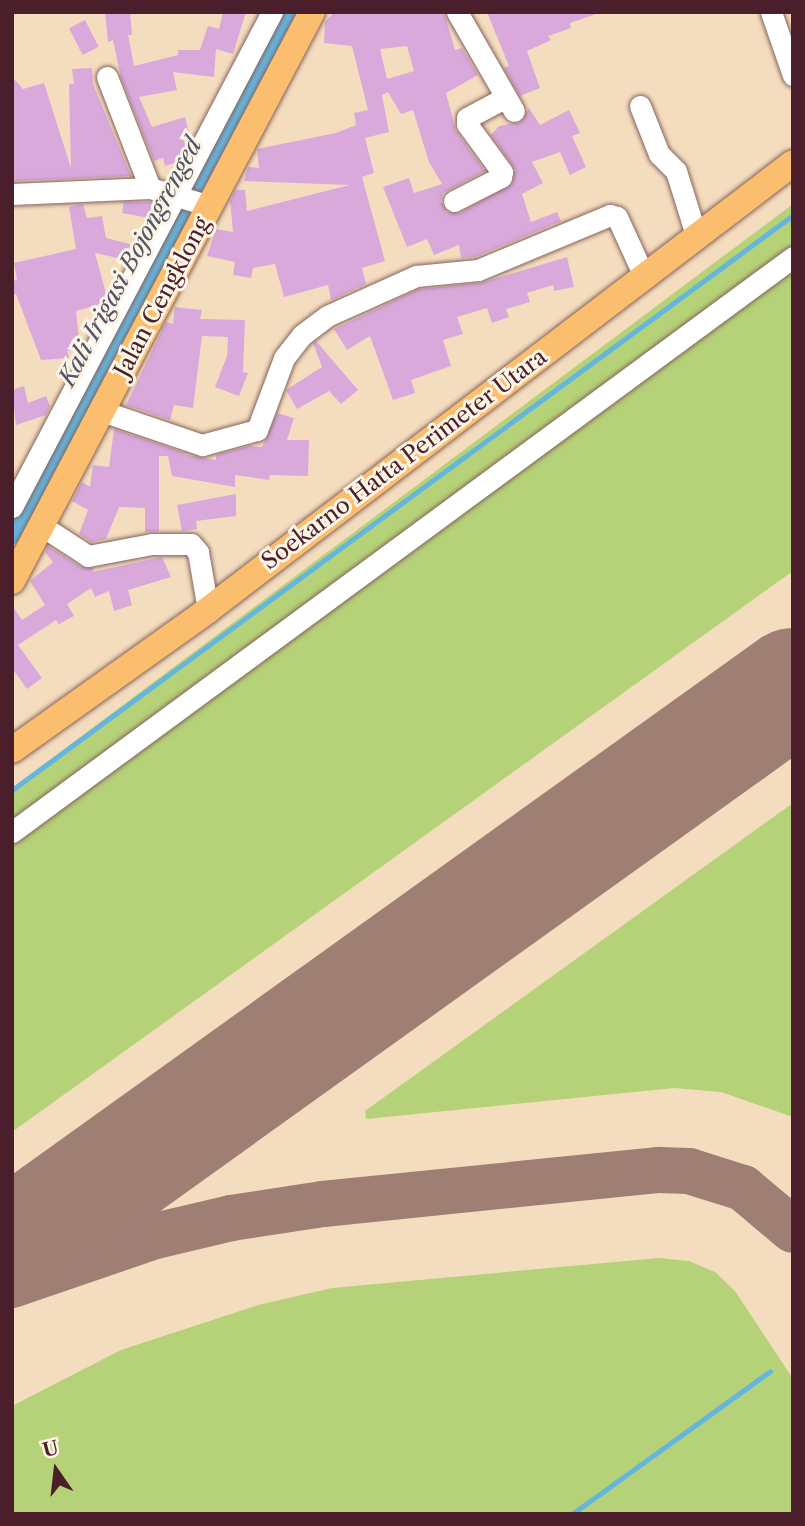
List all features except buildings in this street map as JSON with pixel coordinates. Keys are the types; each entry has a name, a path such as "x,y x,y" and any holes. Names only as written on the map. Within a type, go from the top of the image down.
{"main road":[{"name":"Jalan Cengklong","path":"12,581 206,205 312,12"},
{"name":"Soekarno Hatta Perimeter Utara","path":"12,750 208,610 793,163"}],"street":[{"path":"12,507 272,12"},
{"path":"454,201 501,177 502,172 467,124 467,118 510,104 457,12"},
{"path":"771,12 793,75"},
{"path":"107,77 150,188"},
{"path":"640,106 659,154 676,171 697,238"},
{"path":"12,194 150,188 179,193 206,205"},
{"path":"102,411 202,445 257,430 284,358 303,335 327,316 416,276 435,270 478,270 610,215 617,217 644,276"},
{"path":"12,832 793,257"},
{"path":"42,526 88,556 152,544 191,544 198,552 208,610"}],"green space":[{"path":"793,204 793,571 12,1132 12,788"},
{"path":"793,803 793,1117 721,1092 674,1088 366,1119 365,1111"},
{"path":"659,1258 689,1261 715,1272 735,1291 793,1379 793,1514 12,1514 12,1406 121,1350 258,1305 332,1288"}],"waterway":[{"name":"Kali Irigasi Bojongrenged","path":"12,535 291,12"},
{"path":"12,790 793,215"},
{"path":"572,1514 770,1371"}],"taxiway":[{"path":"12,1285 155,1236 231,1218 323,1204 659,1170 689,1171 743,1188 793,1230"}],"runway":[{"path":"12,1246 793,686"}]}
